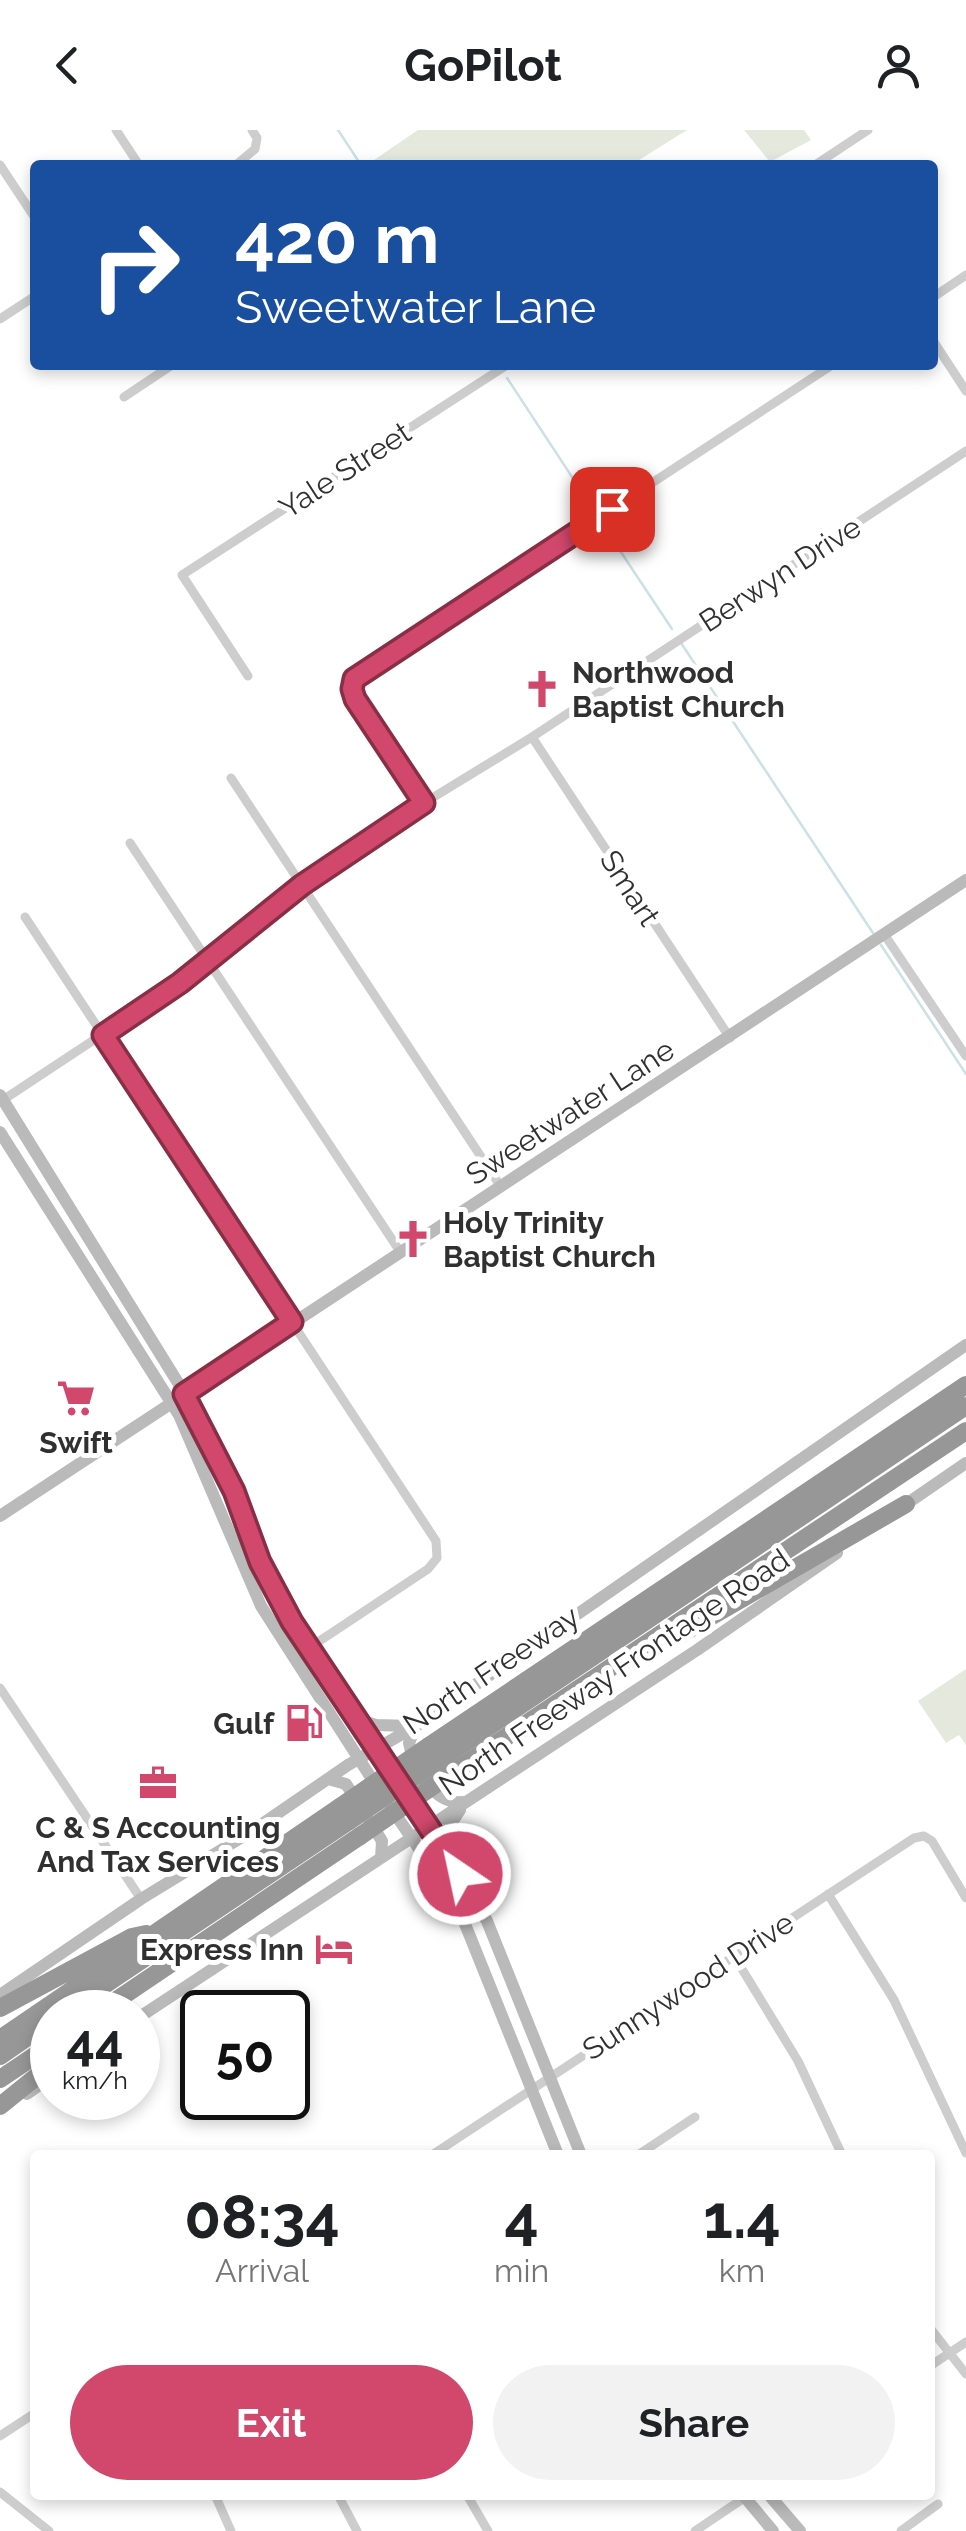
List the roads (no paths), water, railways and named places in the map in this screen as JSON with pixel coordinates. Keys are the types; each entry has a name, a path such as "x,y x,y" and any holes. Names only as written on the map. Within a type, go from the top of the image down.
{"highway":[{"name":"North Freeway","path":"97,1990 350,1822 966,1385"},
{"name":"North Freeway","path":"439,1760 966,1406"},
{"name":"North Freeway","path":"439,1760 594,1676 966,1431"},
{"path":"594,1676 684,1633 906,1504"},
{"name":"North Freeway","path":"0,2039 165,1928 350,1822"},
{"name":"North Freeway","path":"132,1990 216,1934 350,1822"},
{"path":"0,2008 132,1937 165,1928"},
{"path":"145,1990 216,1934"},
{"path":"0,2056 30,2035"},
{"path":"0,2079 30,2059"},
{"path":"0,2109 30,2083"}],"main road":[{"name":"Sweetwater Lane","path":"0,1516 966,880"},
{"path":"1,1099 184,1394 234,1491 274,1592 460,1874 497,1944 579,2150"},
{"path":"0,1132 172,1402 208,1476 261,1606 446,1888 477,1954 556,2150"},
{"path":"0,1995 141,1899 416,1726 966,1346"},
{"name":"North Freeway Frontage Road","path":"160,2004 697,1650 966,1463"},
{"path":"336,1722 355,1716 376,1726 416,1726"},
{"path":"416,1726 408,1743 426,1782 448,1802 468,1801"},
{"path":"328,1779 346,1784 382,1841 382,1858"},
{"path":"460,1874 459,1858 447,1830 468,1801"},
{"path":"477,1954 497,1944"},
{"path":"0,2109 30,2090"},
{"path":"748,2500 773,2531"},
{"path":"773,2500 800,2531"}],"street":[{"path":"116,130 136,160"},
{"path":"241,160 254,148 257,138 252,130"},
{"path":"824,160 868,130"},
{"path":"0,165 30,210"},
{"path":"938,294 966,275"},
{"path":"0,320 30,299"},
{"path":"938,348 966,391"},
{"path":"124,398 165,370"},
{"name":"Yale Street","path":"248,676 182,575 499,370"},
{"path":"424,803 355,699 352,686 357,676 824,370"},
{"name":"Berwyn Drive","path":"1,1099 209,962 302,885 424,803 532,737 966,451"},
{"name":"Smart","path":"532,737 730,1038"},
{"path":"231,778 501,1187"},
{"path":"130,842 401,1253"},
{"path":"25,917 432,1533 436,1558 418,1576 308,1648"},
{"path":"884,934 966,1056"},
{"path":"0,1688 141,1899"},
{"name":"Sunnywood Drive","path":"440,2150 914,1838 924,1836 932,1841 966,1898"},
{"path":"828,1894 914,2040 966,2153"},
{"path":"734,1956 798,2061 840,2150"},
{"path":"646,2150 696,2117"},
{"path":"935,2335 966,2374"},
{"path":"935,2363 966,2342"},
{"path":"0,2436 30,2416"},
{"path":"0,2492 49,2531"},
{"path":"216,2500 231,2531"},
{"path":"341,2500 357,2531"},
{"path":"469,2500 488,2531"},
{"path":"696,2531 739,2500"},
{"path":"901,2531 938,2504"}],"waterway":[{"path":"338,130 358,160"},
{"path":"507,378 595,512"},
{"path":"603,525 672,629"},
{"path":"681,643 873,933"},
{"path":"881,945 966,1074"}],"place":[{"name":"Northwood Baptist Church","path":"542,689"},
{"name":"Holy Trinity Baptist Church","path":"413,1239"},
{"name":"Swift","path":"76,1398"},
{"name":"Gulf","path":"304,1723"},
{"name":"C & S Accounting And Tax Services","path":"158,1783"},
{"name":"Express Inn","path":"334,1949"}]}
